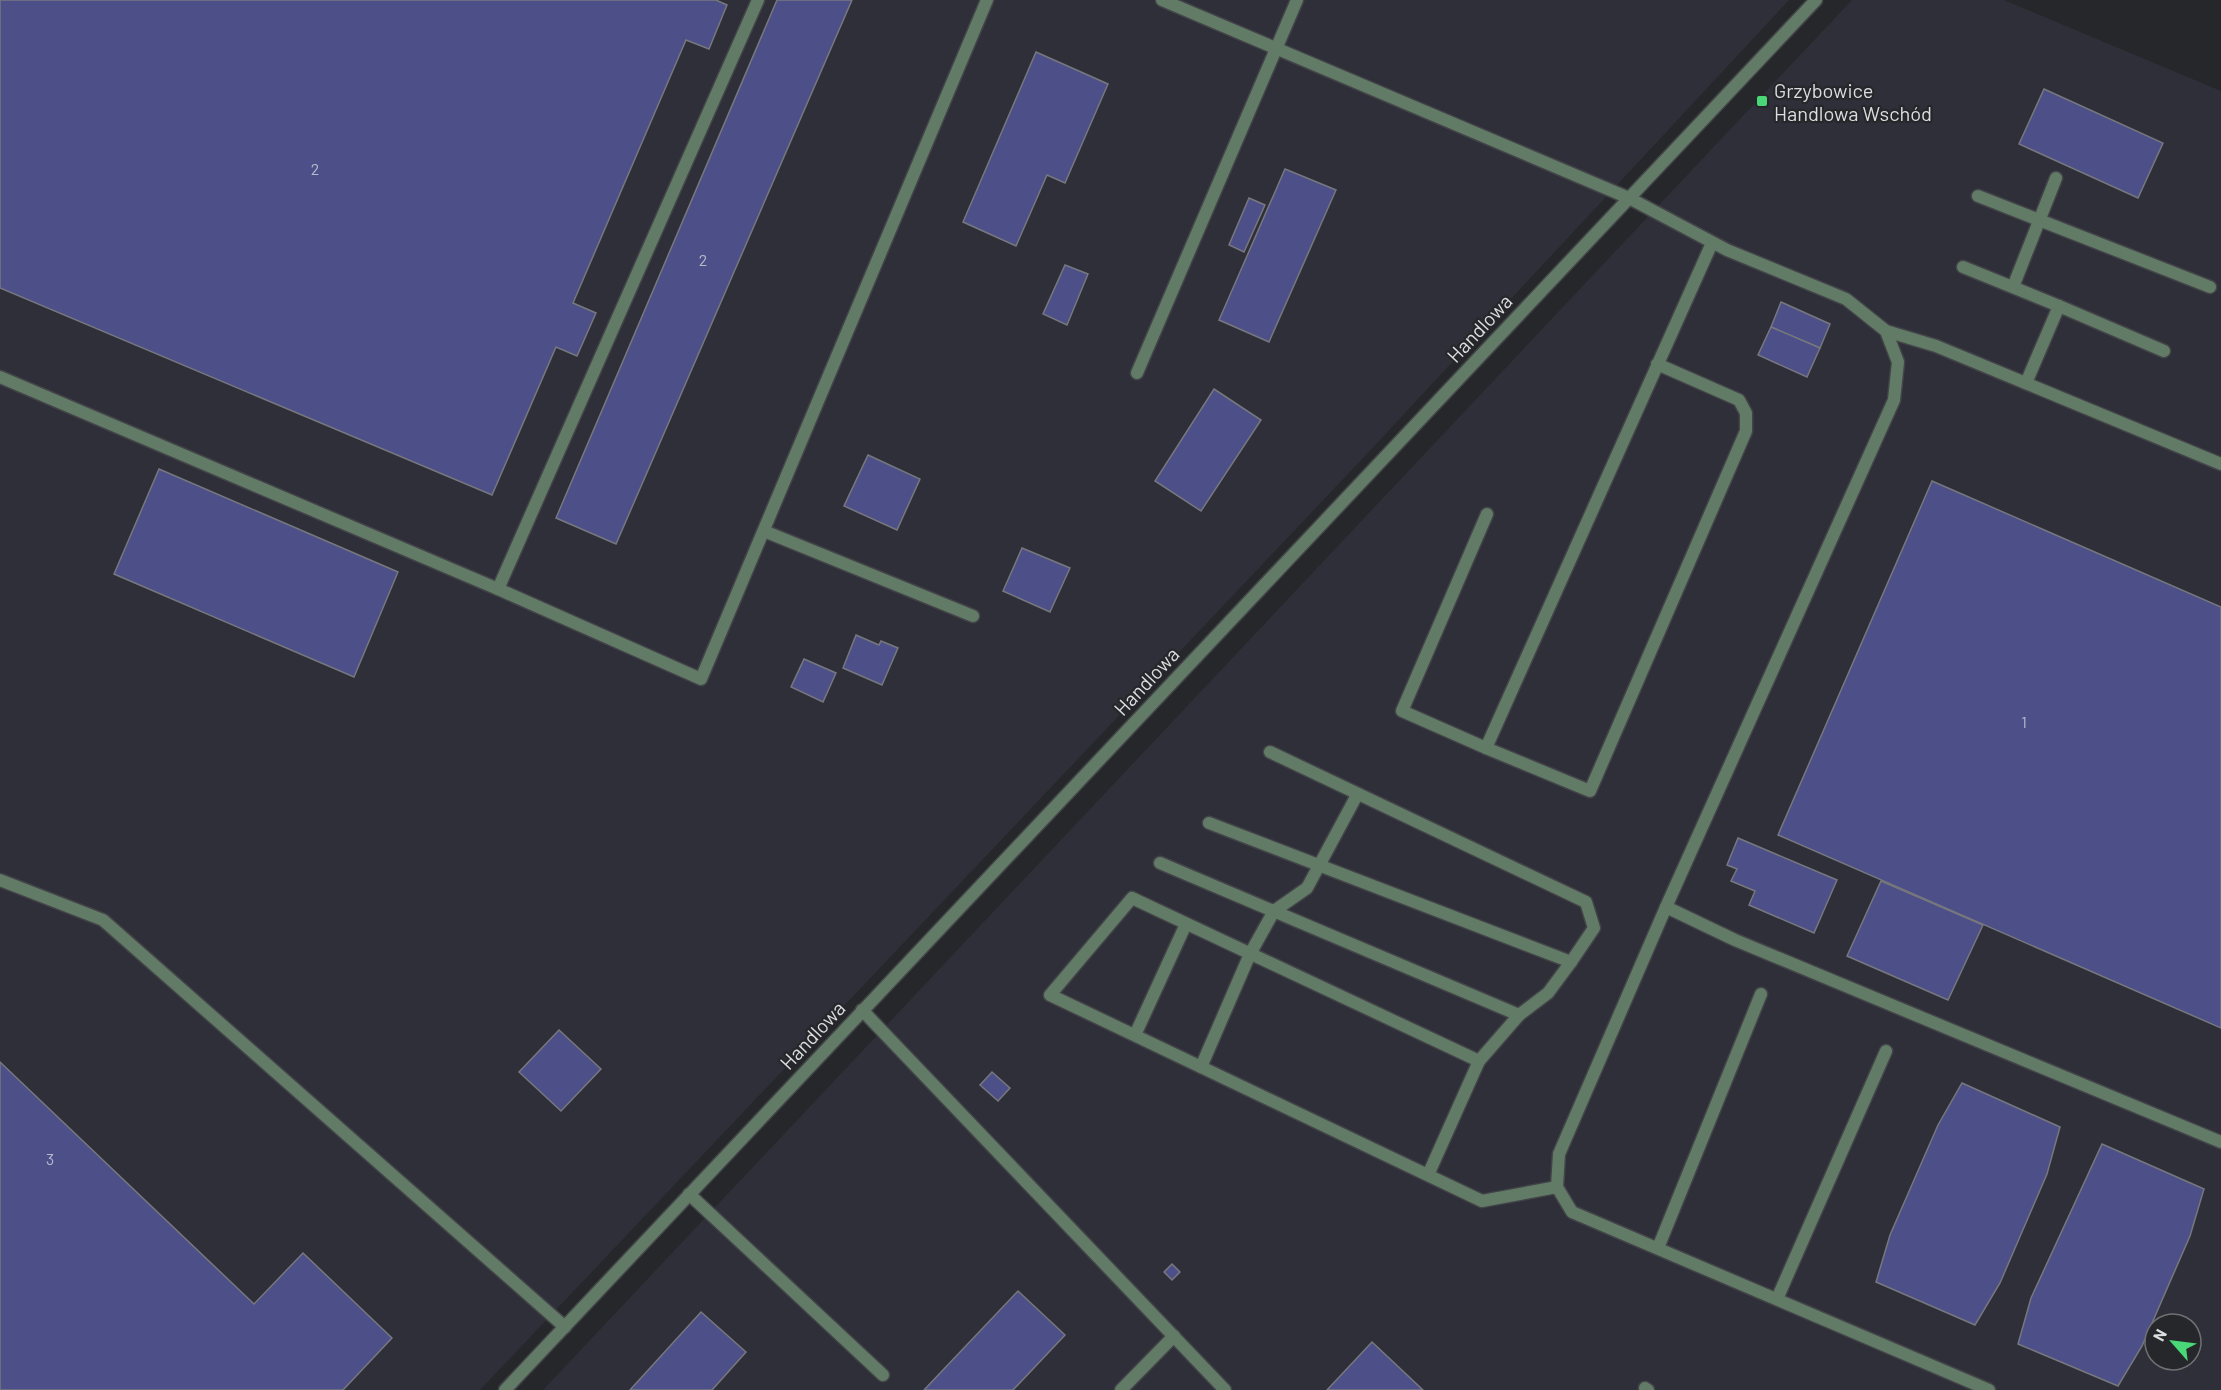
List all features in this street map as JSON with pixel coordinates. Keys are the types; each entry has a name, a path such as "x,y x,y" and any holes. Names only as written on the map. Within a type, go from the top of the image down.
{"street":[{"path":"498,589 758,0"},
{"path":"0,377 498,589 701,679 987,0"},
{"path":"1162,0 1629,198 1712,243 1846,299 1886,331 1936,346 2221,464"},
{"path":"1137,373 1297,0"},
{"name":"Handlowa","path":"506,1390 1816,0"},
{"path":"2013,288 2056,178"},
{"path":"1978,196 2210,287"},
{"path":"1486,748 1712,243"},
{"path":"1962,267 2164,351"},
{"path":"2026,383 2059,306"},
{"path":"1886,331 1898,362 1894,400 1666,907 1559,1155 1557,1187 1572,1212 1989,1390"},
{"path":"1487,514 1402,711 1590,791 1746,431 1746,413 1739,400 1657,364"},
{"path":"764,531 973,616"},
{"path":"1270,752 1586,902 1594,928 1548,993 1519,1015 1479,1060 1428,1175"},
{"path":"1201,1067 1250,954 1274,911 1307,888 1357,795"},
{"path":"1209,823 1571,962"},
{"path":"1160,863 1519,1015"},
{"path":"0,880 103,920 565,1327"},
{"path":"1479,1060 1132,898 1050,995 1482,1201 1557,1187"},
{"path":"1666,907 1735,940 2221,1142"},
{"path":"1135,1035 1186,924"},
{"path":"1658,1248 1761,994"},
{"path":"862,1010 1225,1390"},
{"path":"1777,1299 1886,1051"},
{"path":"689,1194 883,1375"},
{"path":"1121,1390 1174,1336"}],"shaded area":[{"path":"0,0 1789,0 1365,456 480,1390 0,1390"},
{"path":"1852,0 2004,0 2221,91 2221,1390 543,1390"}],"building":[{"path":"0,0 716,0 727,5 709,49 686,40 573,303 596,313 577,356 556,347 492,495 0,288"},
{"path":"777,0 852,0 616,544 556,518"},
{"path":"1036,52 1108,84 1065,183 1047,175 1016,246 963,222"},
{"path":"2044,89 2163,143 2138,198 2019,144"},
{"path":"1285,169 1336,190 1269,342 1219,320"},
{"path":"1249,198 1265,205 1244,252 1229,245"},
{"path":"1065,265 1088,274 1067,325 1043,314"},
{"path":"1781,302 1830,324 1820,348 1771,327"},
{"path":"1771,327 1820,348 1807,377 1758,355"},
{"path":"1214,389 1261,420 1201,511 1155,481"},
{"path":"868,455 920,479 897,530 844,506"},
{"path":"159,469 398,572 354,677 114,574"},
{"path":"1932,481 2221,607 2221,1028 1778,835"},
{"path":"1022,548 1070,568 1050,612 1003,591"},
{"path":"856,635 879,645 881,641 898,648 882,685 843,668"},
{"path":"804,659 836,673 823,702 791,687"},
{"path":"1738,838 1837,880 1814,933 1749,905 1755,891 1731,881 1737,869 1727,865"},
{"path":"1881,881 1983,925 1948,1000 1847,956"},
{"path":"559,1030 601,1069 561,1111 519,1072"},
{"path":"0,1062 254,1304 303,1253 392,1338 343,1390 0,1390"},
{"path":"992,1072 1010,1088 998,1101 980,1085"},
{"path":"1962,1083 2060,1127 2047,1174 2000,1283 1975,1325 1876,1282 1890,1235 1938,1125"},
{"path":"2102,1144 2204,1189 2190,1236 2157,1312 2143,1312 2143,1344 2118,1386 2018,1344 2031,1298"},
{"path":"1172,1264 1180,1272 1172,1280 1164,1272"},
{"path":"1018,1291 1065,1335 1013,1390 924,1390"},
{"path":"701,1312 746,1352 712,1390 630,1390"},
{"path":"1372,1342 1423,1390 1327,1390"}],"place":[{"name":"Grzybowice Handlowa Wschód","path":"1762,101"}]}
